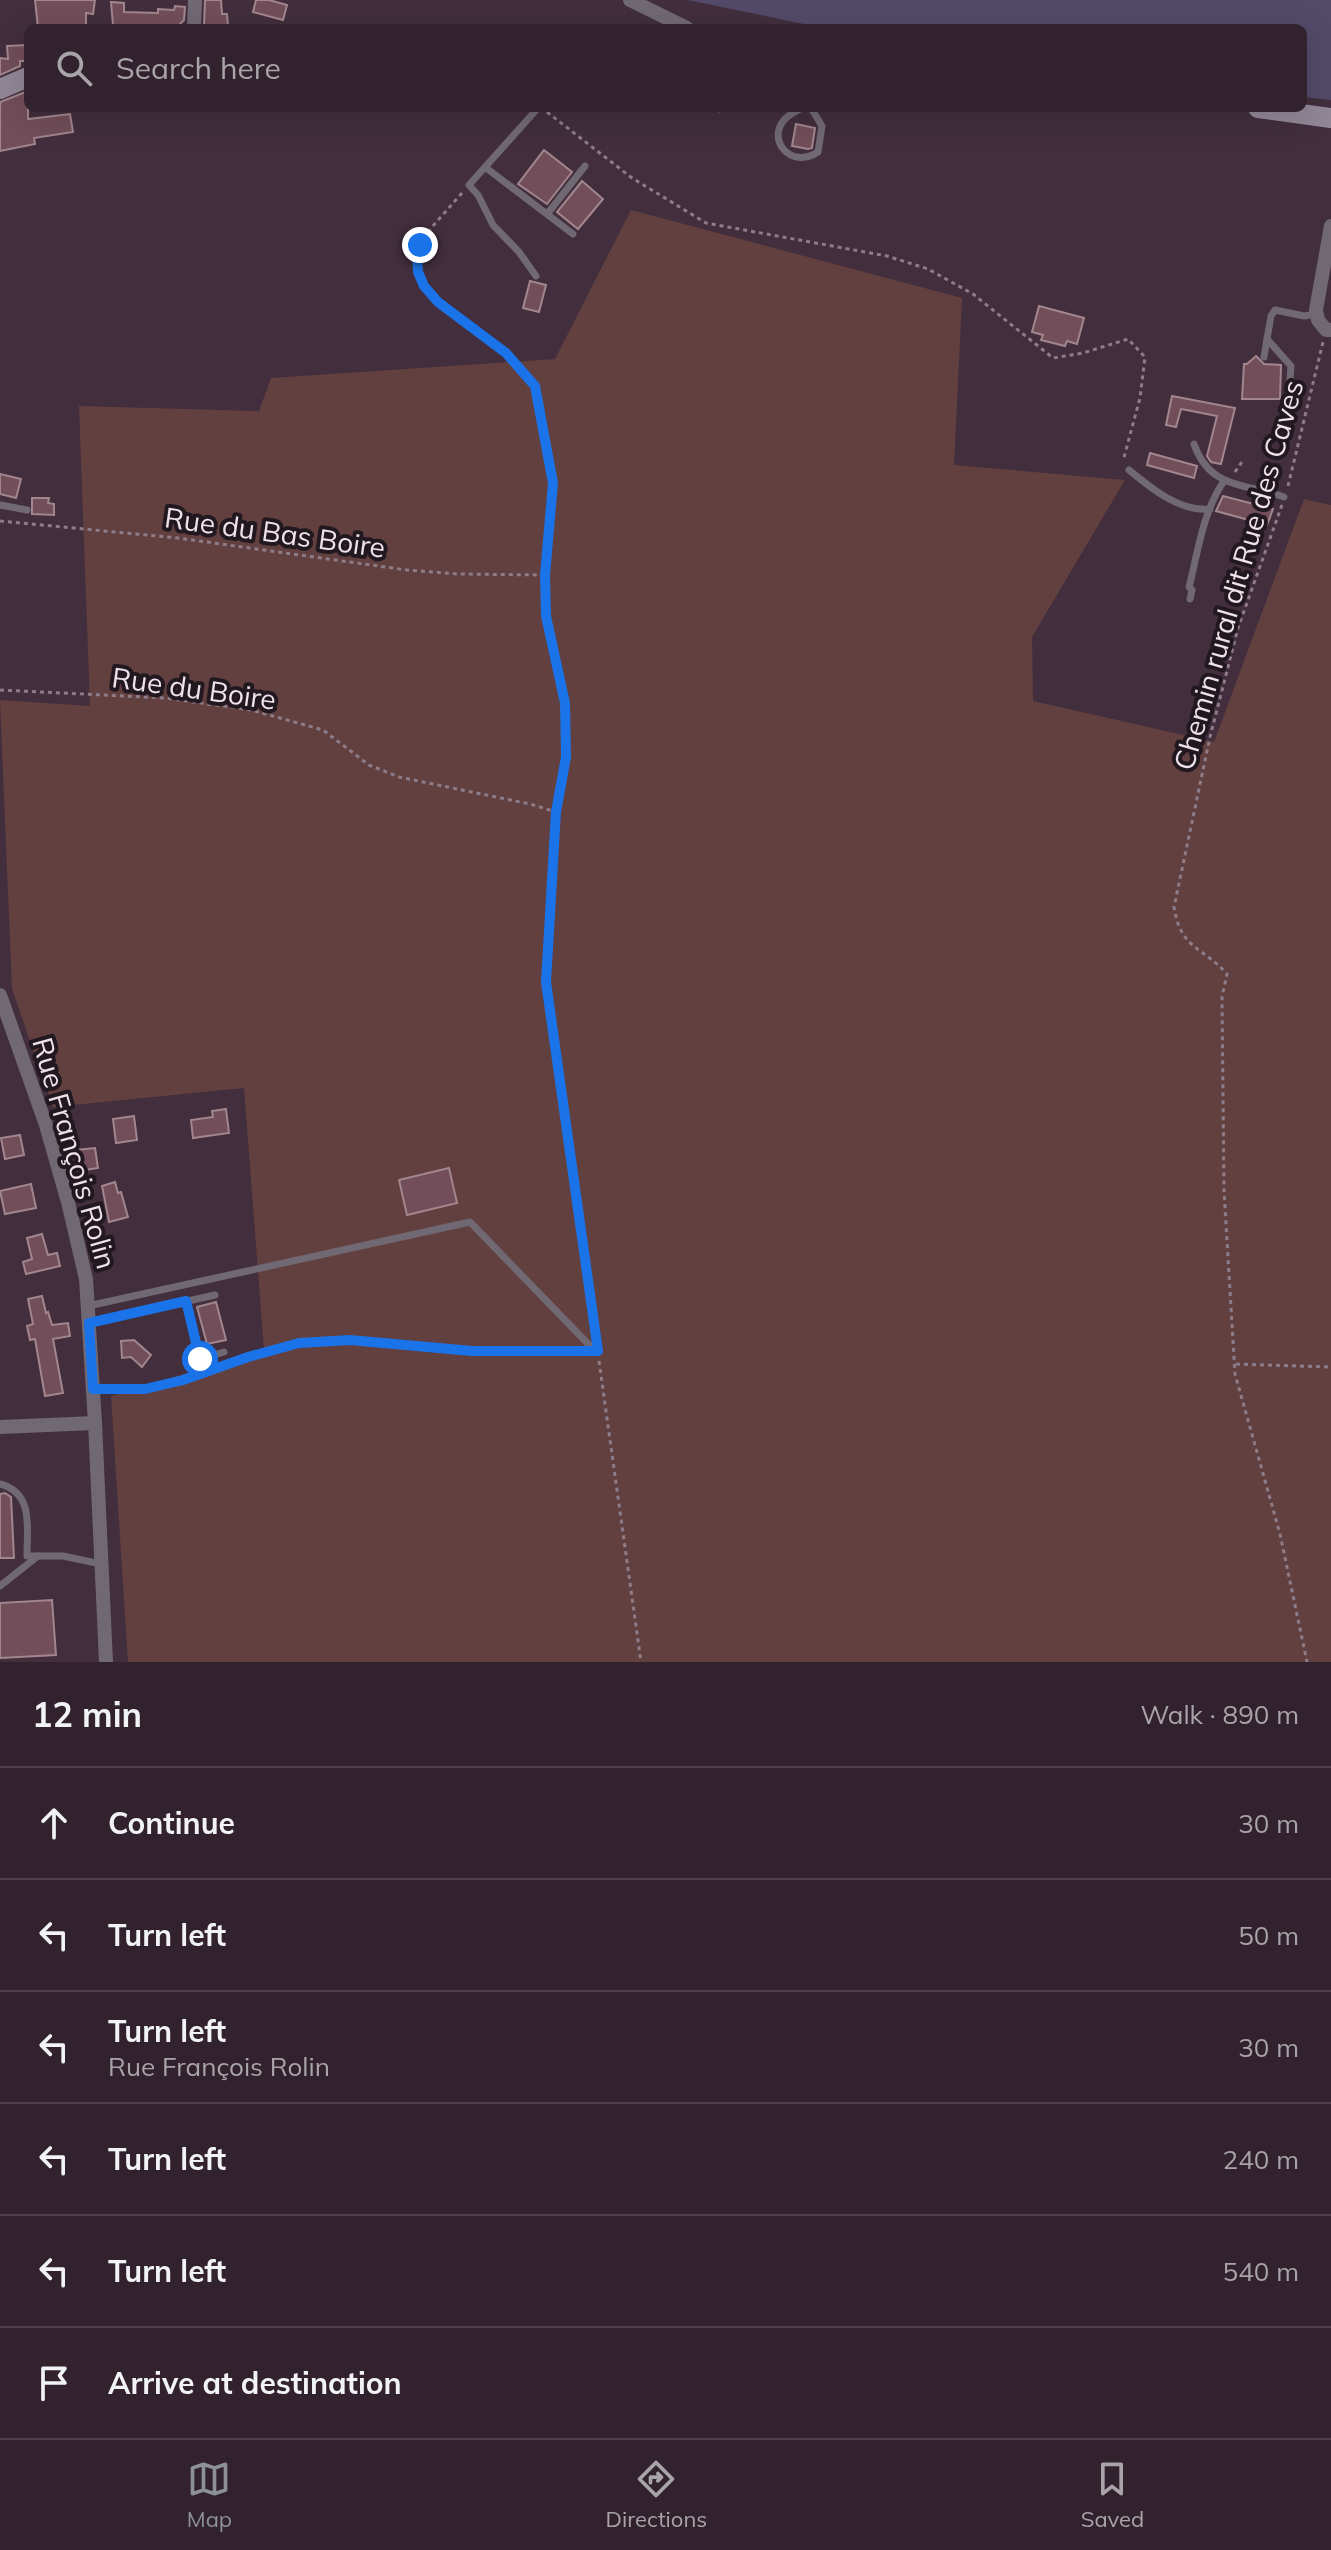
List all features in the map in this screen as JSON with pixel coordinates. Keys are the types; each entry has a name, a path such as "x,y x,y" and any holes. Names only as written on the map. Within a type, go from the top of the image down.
{"main road":[{"path":"0,89 24,79"},
{"path":"1287,112 1331,118"}],"street":[{"path":"194,24 195,0"},
{"path":"630,0 679,24"},
{"path":"1328,330 1317,314 1331,226"},
{"name":"Rue François Rolin","path":"0,995 46,1125 86,1279 106,1662"},
{"path":"0,1427 95,1423"}],"lane":[{"path":"536,112 469,185 478,195 493,225 519,252 536,276"},
{"path":"796,112 785,119 779,130 779,141 785,151 797,159 809,158 818,152 822,126 813,112"},
{"path":"548,213 585,166"},
{"path":"485,167 573,234"},
{"path":"1264,357 1271,316 1275,310 1304,316 1317,314"},
{"path":"1267,339 1291,366 1289,394"},
{"path":"1194,444 1200,461 1226,481 1284,497"},
{"path":"1129,470 1143,482 1194,511 1210,509"},
{"path":"1190,599 1192,590 1189,587 1210,509 1215,494 1226,481"},
{"path":"0,505 27,510"},
{"path":"88,1306 470,1222 596,1350"},
{"path":"89,1323 215,1295"},
{"path":"186,1301 200,1359 224,1352"},
{"path":"0,1484 20,1494 27,1508 27,1556 63,1556 101,1564"},
{"path":"0,1586 38,1556"}],"path":[{"path":"545,112 632,178 706,223 887,256 928,269 973,294 1053,358 1083,353 1128,339 1145,357 1140,398 1122,464 1129,470"},
{"path":"469,185 420,245 418,272 424,286 438,302 506,353 535,386 553,483 545,575 546,616 565,703 566,757 556,812 546,982 641,1662"},
{"name":"Chemin rural dit Rue des Caves","path":"1307,1662 1280,1534 1235,1374 1224,1191 1222,997 1227,974 1215,961 1186,941 1174,907 1210,737 1238,628 1284,497 1328,330"},
{"path":"1226,481 1244,459"},
{"name":"Rue du Bas Boire","path":"0,521 178,538 407,570 545,575"},
{"name":"Rue du Boire","path":"0,690 165,698 251,710 323,730 369,765 399,777 556,812"},
{"path":"93,1389 145,1389 299,1343 350,1340 472,1351 596,1350"},
{"path":"1236,1364 1331,1367"}],"shaded area":[{"path":"688,0 1331,0 1331,100 1307,97 1307,24 804,24"},
{"path":"631,210 962,298 954,465 1125,480 1032,637 1033,701 1214,742 1304,499 1331,505 1331,1662 128,1662 111,1396 264,1350 244,1088 53,1107 12,989 0,700 90,706 79,406 259,411 271,378 555,359"}],"building":[{"path":"35,0 95,0 93,14 86,13 86,24 38,24"},
{"path":"205,0 221,0 222,14 227,14 228,24 204,24"},
{"path":"256,0 287,5 283,20 253,12"},
{"path":"111,2 124,3 124,12 158,13 158,9 185,7 184,20 180,24 113,24"},
{"path":"24,45 24,61 0,75 0,58 8,59 7,46"},
{"path":"24,93 24,112 28,112 28,119 70,114 73,132 34,138 35,144 0,151 0,102"},
{"path":"796,124 815,128 812,148 792,146"},
{"path":"544,150 572,172 547,204 518,184"},
{"path":"582,181 603,199 578,229 557,212"},
{"path":"530,281 546,285 539,312 523,308"},
{"path":"1039,306 1084,318 1077,344 1067,341 1065,346 1041,340 1043,335 1032,332"},
{"path":"1256,356 1264,364 1281,365 1280,399 1242,399 1244,364"},
{"path":"1172,396 1235,408 1221,464 1211,462 1207,456 1217,416 1181,409 1176,427 1166,425"},
{"path":"1150,453 1197,466 1194,478 1147,465"},
{"path":"0,474 21,479 16,498 0,494"},
{"path":"1223,496 1273,509 1267,525 1216,511"},
{"path":"32,498 49,498 48,503 54,504 54,515 32,514"},
{"path":"226,1109 229,1133 193,1138 191,1120 213,1117 212,1111"},
{"path":"134,1116 137,1140 116,1143 113,1119"},
{"path":"20,1135 24,1155 5,1159 1,1138"},
{"path":"95,1148 98,1168 78,1171 76,1150"},
{"path":"449,1168 457,1203 407,1215 399,1180"},
{"path":"115,1182 128,1217 109,1222 102,1186"},
{"path":"31,1184 36,1208 5,1214 0,1191"},
{"path":"42,1234 48,1255 57,1253 60,1266 26,1274 23,1262 32,1259 27,1238"},
{"path":"42,1296 52,1325 68,1323 70,1336 53,1339 63,1393 45,1396 35,1339 30,1340 27,1326 33,1324 28,1299"},
{"path":"216,1302 226,1340 207,1344 197,1307"},
{"path":"134,1340 151,1355 142,1367 131,1357 122,1358 121,1341"},
{"path":"0,1494 11,1497 14,1558 0,1558"},
{"path":"52,1600 56,1655 0,1658 0,1603"}],"route":[{"path":"200,1359 186,1301 89,1323 93,1389 145,1389 299,1343 350,1340 472,1351 598,1351 546,982 556,812 566,757 565,703 546,616 545,575 553,483 535,386 506,353 438,302 424,286 418,272 420,245"}]}
